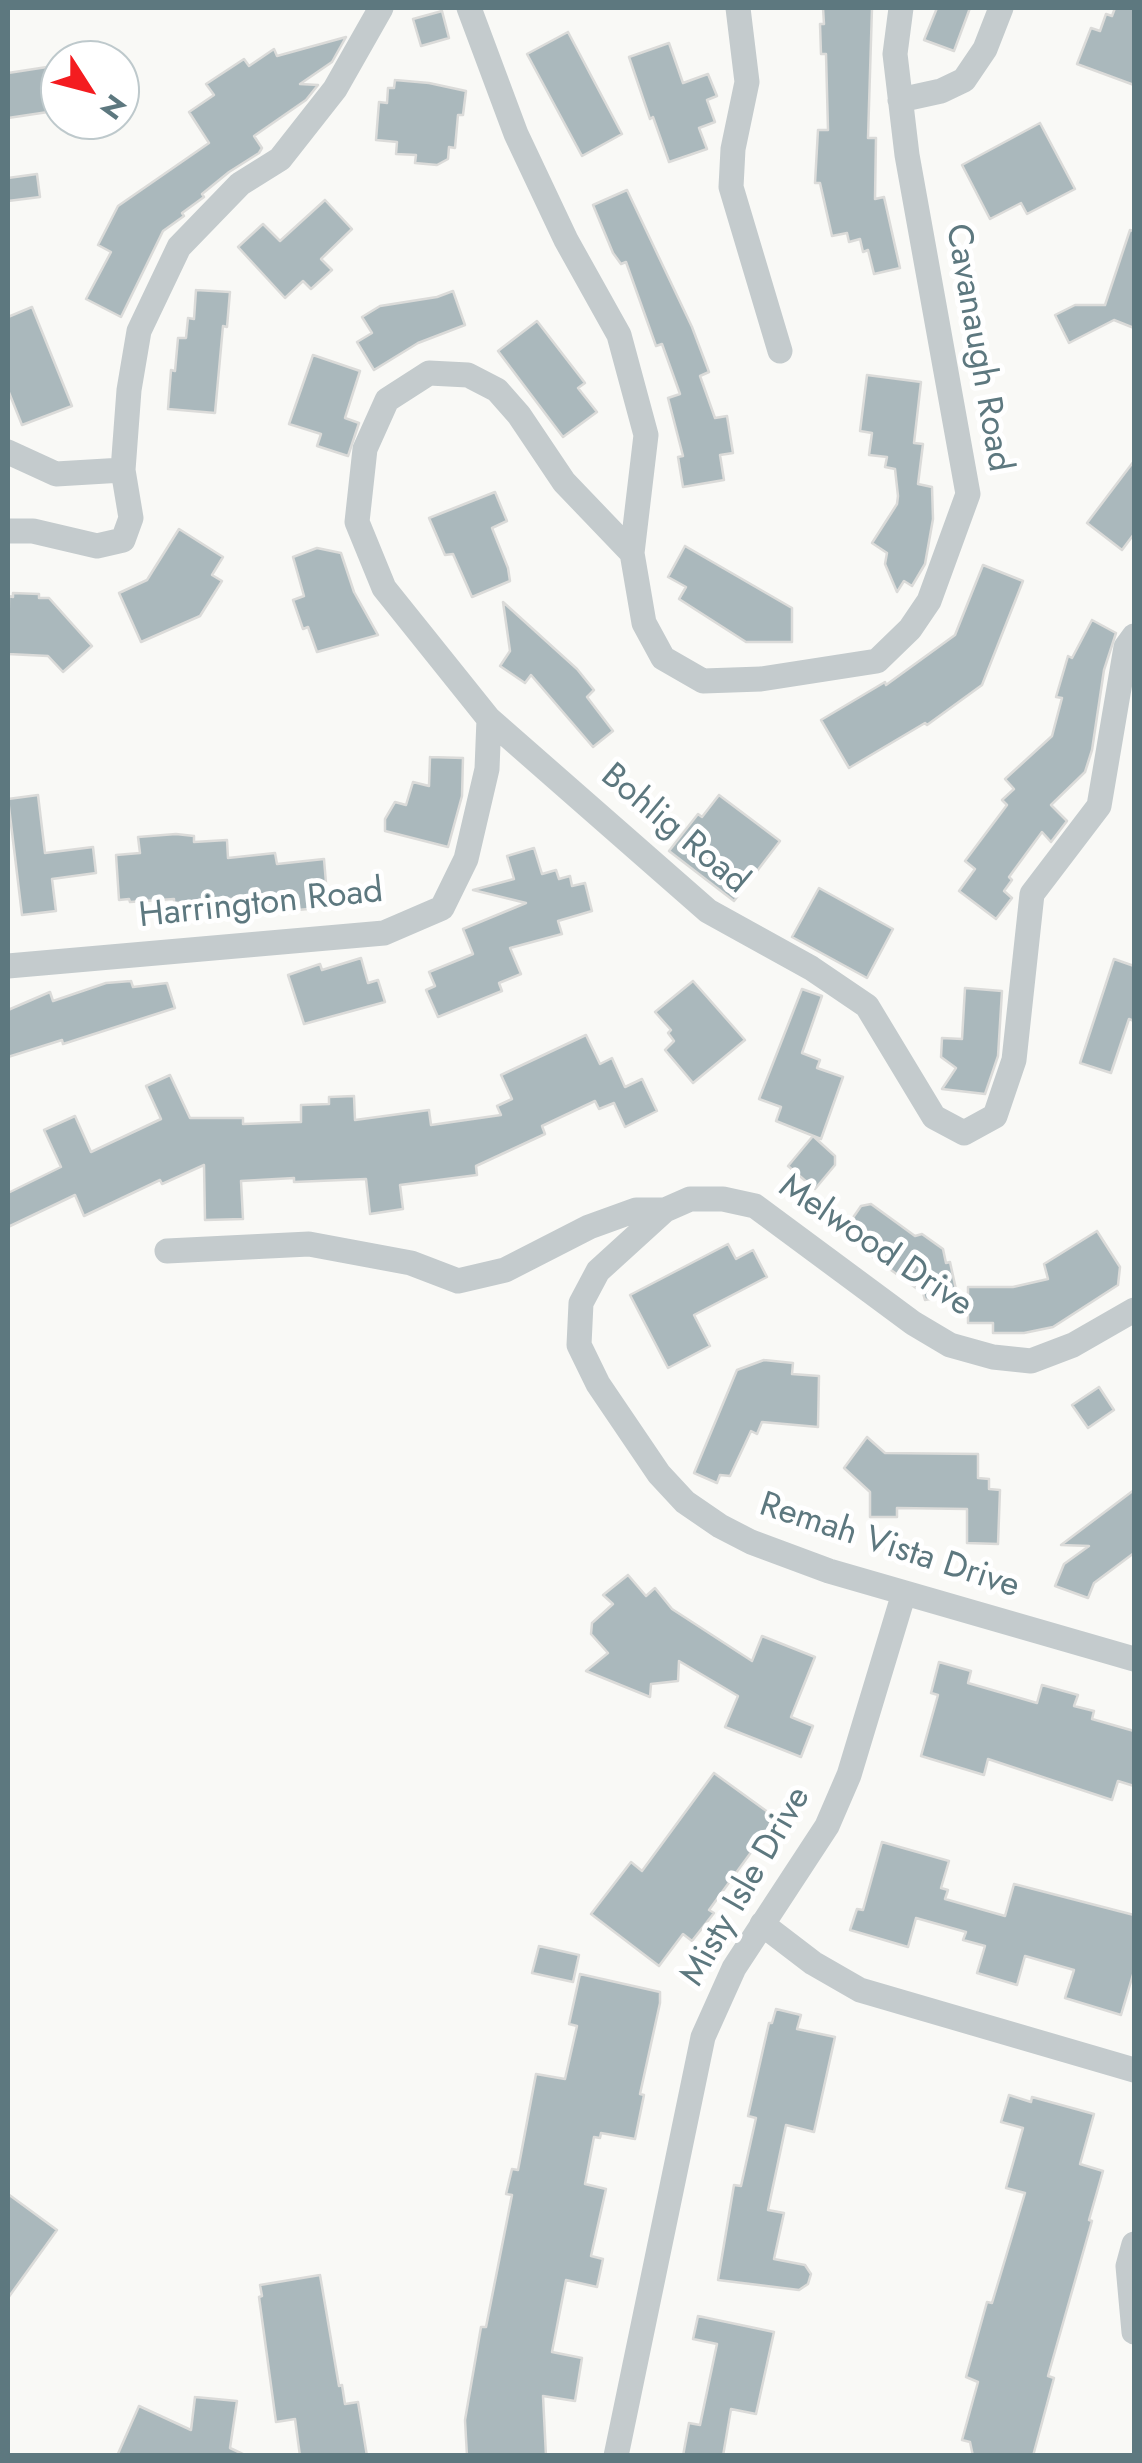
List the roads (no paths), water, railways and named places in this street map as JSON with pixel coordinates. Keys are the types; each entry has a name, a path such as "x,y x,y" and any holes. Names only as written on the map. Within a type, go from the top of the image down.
{"street":[{"path":"8,531 32,531 96,546 123,540 131,518 123,470 138,332 179,247 240,184 280,159 335,90 380,8"},
{"name":"Cavanaugh Road","path":"469,8 516,134 566,240 619,335 646,435 632,553 644,623 664,658 703,680 761,679 877,661 910,629 930,601 968,494 906,155 895,54 900,8"},
{"path":"738,8 747,82 732,148 730,187 780,351"},
{"path":"900,100 941,91 964,80 985,49 1001,8"},
{"name":"Bohlig Road","path":"632,553 564,482 519,415 497,390 468,374 429,373 387,400 365,449 358,522 384,588 489,719 708,911 811,968 867,1006 934,1117 964,1133 995,1116 1014,1060 1032,894 1098,806 1126,646 1134,636"},
{"path":"8,452 56,474 123,470"},
{"name":"Harrington Road","path":"8,966 384,932 442,908 466,859 488,769 489,719"},
{"name":"Melwood Drive","path":"167,1251 308,1244 411,1263 458,1281 505,1270 588,1227 636,1210 664,1210 690,1198 723,1199 755,1206 912,1323 950,1344 993,1357 1031,1361 1073,1345 1134,1310"},
{"name":"Remah Vista Drive","path":"664,1210 598,1271 581,1303 579,1345 598,1384 659,1474 685,1502 720,1526 829,1571 1134,1659"},
{"name":"Misty Isle Drive","path":"616,2456 703,2038 734,1968 827,1826 849,1775 904,1593"},
{"path":"762,1924 813,1964 860,1990 1134,2070"},
{"path":"1134,2244 1128,2266 1134,2332"}]}
